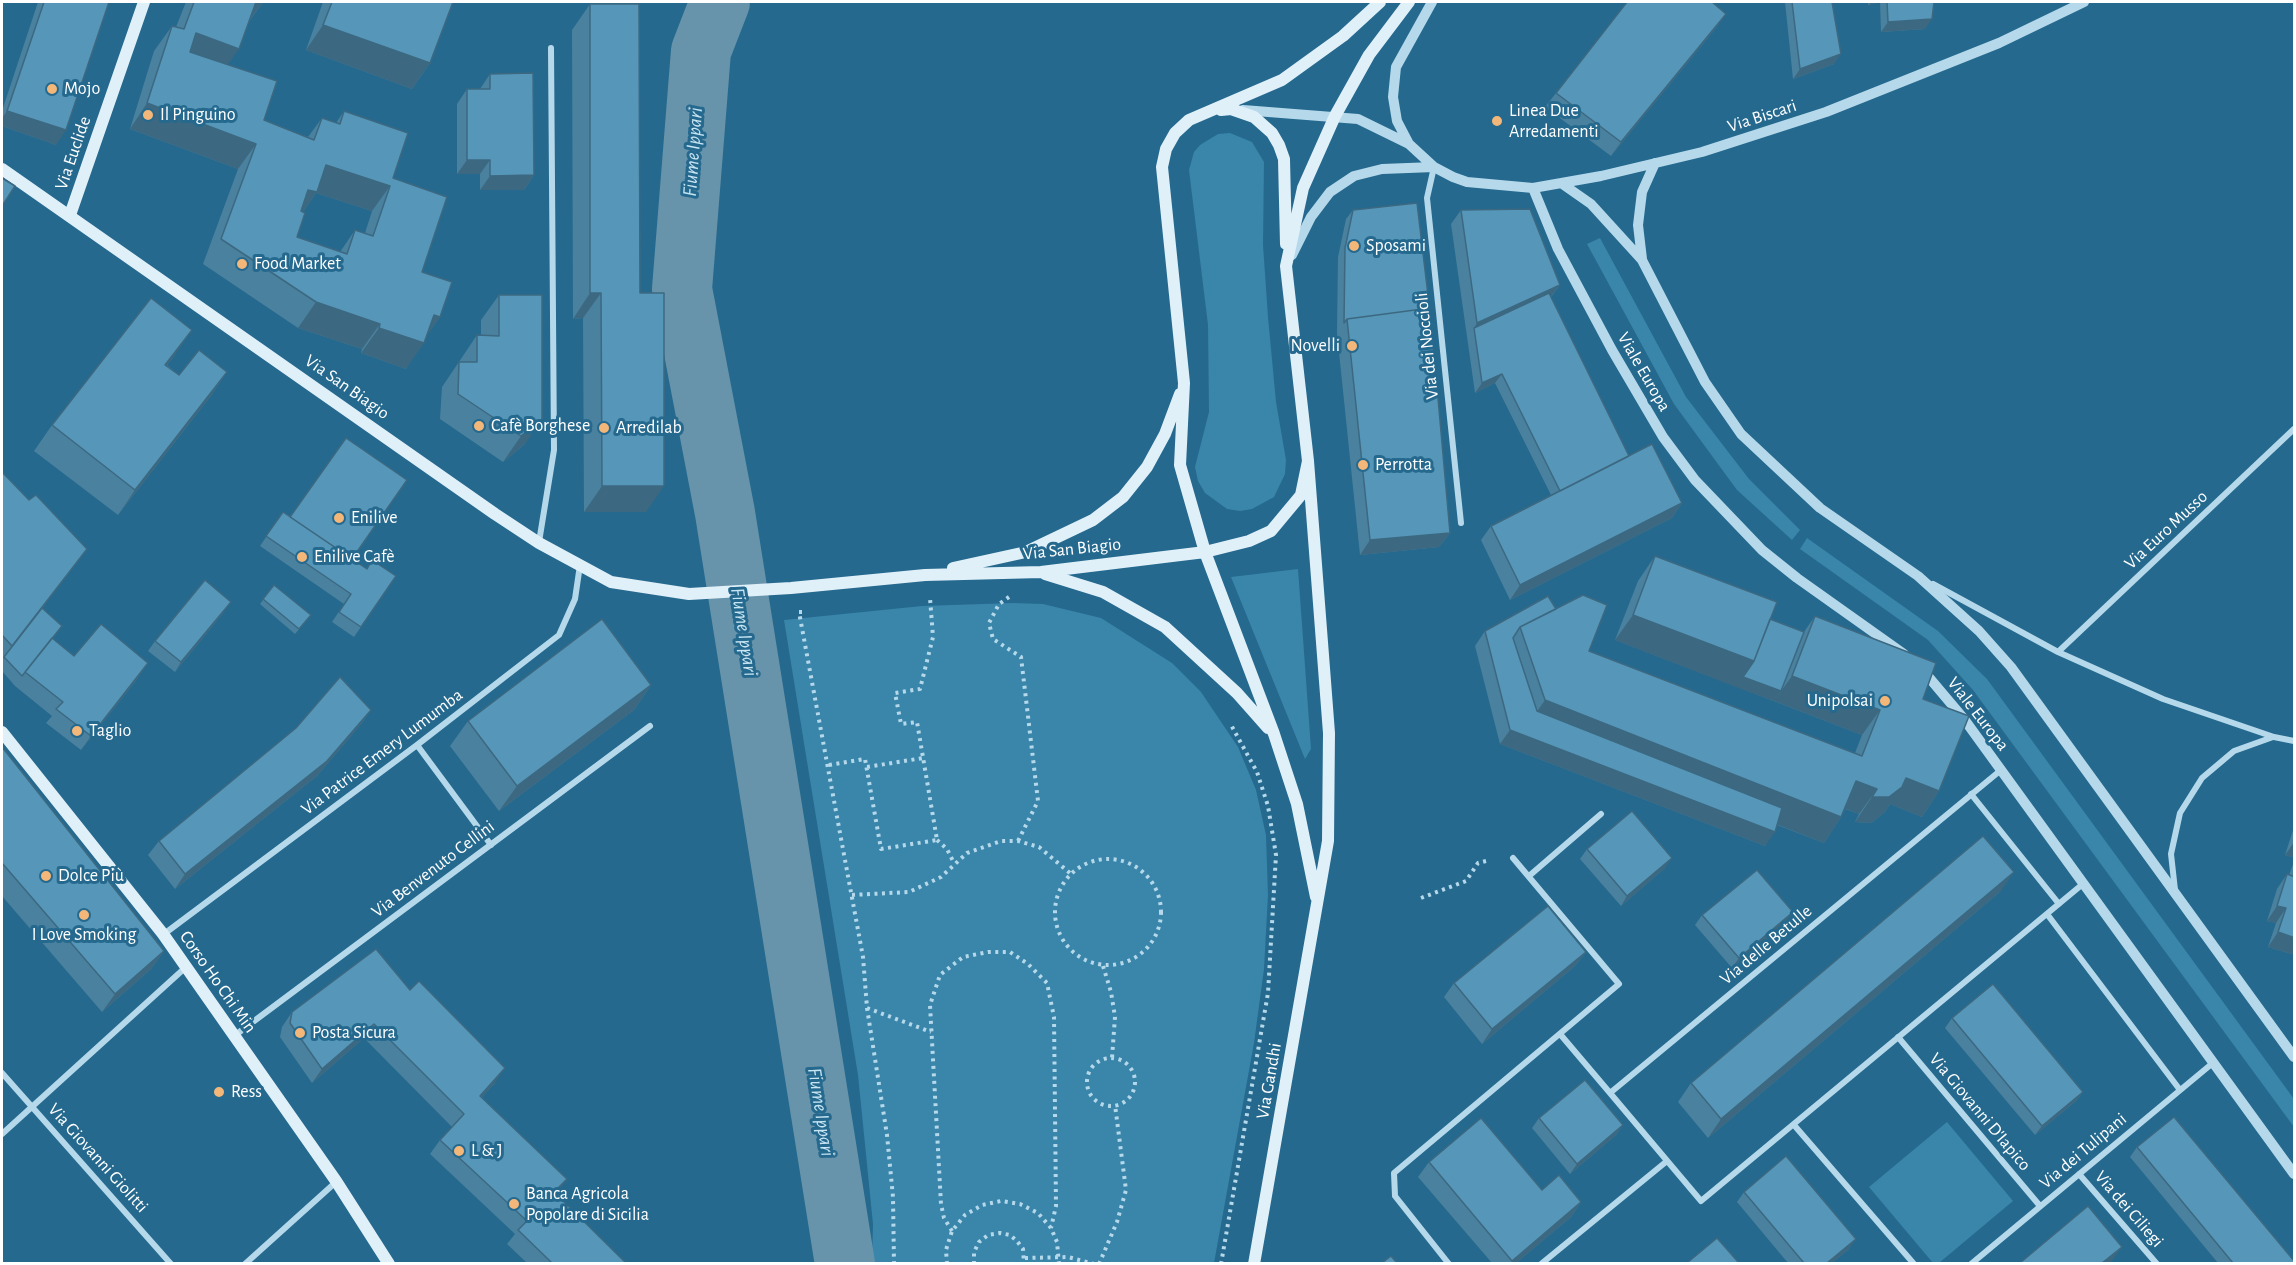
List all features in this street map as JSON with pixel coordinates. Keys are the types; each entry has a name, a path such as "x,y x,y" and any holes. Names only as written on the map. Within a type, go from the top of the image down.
{"main road":[{"name":"Via Euclide","path":"70,215 144,2"},
{"path":"1317,904 1297,804 1274,734 1205,552 1180,465 1184,383 1162,167 1166,149 1175,133 1189,120 1217,110 1290,75 1343,36 1380,2"},
{"path":"1286,266 1303,188 1335,116 1369,55 1409,2"},
{"path":"1217,110 1231,109 1254,117 1272,133 1280,145 1284,159 1286,266"},
{"name":"Via San Biagio","path":"2,169 539,543 611,582 689,594 791,588 925,574 1041,572 1205,552 1249,541 1271,531 1301,495 1308,461"},
{"name":"Via Gandhi","path":"1254,1263 1328,841 1329,733 1308,461 1286,266"},
{"path":"925,574 1026,552 1093,520 1124,497 1147,467 1165,434 1184,383"},
{"path":"1041,572 1103,592 1165,627 1237,693 1274,734"},
{"name":"Corso Ho Chi Min","path":"2,732 163,934 336,1182 389,1263"}],"street":[{"path":"1409,144 1397,121 1393,97 1396,67 1432,2"},
{"name":"Via Biscari","path":"1434,167 1467,182 1533,188 1702,152 1826,112 1999,43 2084,2"},
{"path":"539,543 554,450 551,48"},
{"path":"1231,109 1358,119 1409,144 1434,167"},
{"path":"1642,260 1638,225 1642,192 1655,163"},
{"path":"1286,266 1311,217 1330,192 1338,186 1354,176 1382,169 1434,167"},
{"name":"Via dei Noccioli","path":"1434,167 1427,198 1461,523"},
{"path":"1561,183 1591,204 1642,260 1705,382 1742,434 1820,508 1918,576 2058,652 2163,699 2274,737 2295,741"},
{"name":"Viale Europa","path":"1533,188 1558,249 1612,350 1663,437 1695,480 1762,550 1797,578 1917,664 1964,718 2295,1174"},
{"name":"Via Euro Musso","path":"2058,652 2295,429"},
{"name":"Via Patrice Emery Lumumba","path":"163,934 417,745 559,635 575,599 580,565"},
{"path":"1918,576 1979,631 2011,667 2295,1058"},
{"name":"Via Benvenuto Cellini","path":"234,1036 650,726"},
{"path":"2176,895 2171,854 2180,813 2202,778 2234,751 2274,737"},
{"path":"417,745 491,845"},
{"name":"Via delle Betulle","path":"1610,1093 2001,770"},
{"path":"1971,795 2059,904"},
{"path":"1528,876 1601,814"},
{"path":"1449,1263 1395,1196 1394,1173 1619,984 1513,858"},
{"path":"1560,1034 1701,1201 2084,883"},
{"path":"2047,914 2180,1090"},
{"path":"2,1134 186,967"},
{"name":"Via Giovanni D'Iapico","path":"1898,1037 2040,1206"},
{"name":"Via dei Tulipani","path":"1971,1263 2214,1062"},
{"name":"Via Giovanni Giolitti","path":"2,1073 171,1263"},
{"path":"1794,1125 1914,1263"},
{"path":"1541,1263 1667,1161"},
{"name":"Via dei Ciliegi","path":"2079,1174 2157,1263"},
{"path":"245,1263 336,1182"}],"path":[{"path":"1018,841 1038,801 1021,657 993,639 988,623 999,604 1010,596 1020,595"},
{"path":"920,599 930,597 933,637 920,689 894,693 901,724 917,722 937,840 947,849 954,863"},
{"path":"810,611 799,612 863,957 867,1008 887,1135 893,1197 894,1263"},
{"path":"1221,1263 1268,993 1276,855 1268,806 1257,772 1242,741 1224,715"},
{"path":"867,767 923,758"},
{"path":"829,765 866,759 881,849 937,840"},
{"path":"852,895 909,892 941,877 954,863 981,846 1018,841 1040,847 1051,854 1071,874"},
{"path":"1103,859 1121,860 1144,873 1159,894 1162,912 1159,929 1151,945 1137,957 1121,964 1103,966 1084,960 1068,947 1058,930 1055,910 1059,890 1071,874 1086,864 1103,859"},
{"path":"1421,898 1466,881 1478,863 1490,860"},
{"path":"952,1231 944,1218 941,1204 930,1005 940,975 963,957 988,952 1010,952 1028,964 1047,983 1054,1017 1056,1206 1051,1228"},
{"path":"1103,966 1111,992 1115,1017 1112,1058"},
{"path":"867,1008 931,1032"},
{"path":"1112,1058 1128,1065 1135,1082 1129,1098 1115,1105 1101,1104 1088,1088 1088,1076 1092,1066 1101,1060 1112,1058"},
{"path":"1100,1263 1117,1222 1126,1190 1115,1105"},
{"path":"946,1263 946,1250 952,1231 964,1215 982,1205 1001,1201 1020,1204 1038,1213 1051,1228 1059,1263"},
{"path":"974,1263 974,1252 979,1242 988,1235 1000,1233 1010,1235 1017,1241 1024,1261 1059,1257 1084,1259 1094,1263"}],"shaded area":[{"path":"1230,133 1252,142 1264,162 1263,245 1268,317 1276,402 1286,460 1285,474 1274,497 1252,509 1240,511 1227,509 1205,493 1198,481 1195,467 1209,412 1208,325 1189,170 1194,152 1200,145 1218,134"},
{"path":"1600,238 1686,397 1749,479 1800,530 1792,540 1737,490 1674,404 1587,244"},
{"path":"1807,538 1938,631 1987,679 2294,1099 2294,1127 1973,690 1928,640 1800,549"},
{"path":"1298,569 1311,749 1305,759 1231,577"},
{"path":"1043,604 1101,618 1172,663 1201,692 1238,747 1256,790 1266,835 1268,895 1264,969 1254,1043 1214,1263 872,1263 873,1224 858,1075 784,620 922,606"},
{"path":"1947,1122 2013,1201 1939,1263 1933,1263 1869,1187"}],"building":[{"path":"44,2 109,2 66,130 7,111"},
{"path":"194,2 256,2 239,49 196,33 190,52 277,81 264,120 314,140 322,118 340,124 344,111 408,133 393,178 447,197 422,272 452,282 440,317 434,315 424,343 379,328 380,324 316,302 221,239 256,144 147,103 172,26 184,29","holes":["326,165 390,186 373,236 355,230 347,254 297,237 305,213 301,211 308,190 317,192"]},
{"path":"332,2 453,2 430,63 323,25"},
{"path":"1627,2 1712,2 1726,14 1621,142 1556,93"},
{"path":"1792,2 1832,2 1841,54 1800,69"},
{"path":"1887,2 1934,2 1932,19 1888,22"},
{"path":"590,4 639,4 640,293 664,293 664,486 602,486 601,293 590,293"},
{"path":"533,73 534,175 490,176 490,160 467,160 467,89 490,89 490,74"},
{"path":"2,178 15,186 2,206"},
{"path":"1417,203 1430,308 1347,319 1344,323 1345,248 1353,210"},
{"path":"1530,209 1560,285 1477,323 1461,210"},
{"path":"1549,293 1629,456 1560,491 1502,374 1482,383 1474,328"},
{"path":"499,295 542,295 542,419 521,436 458,394 459,362 477,362 477,335 499,336"},
{"path":"151,298 192,330 165,365 179,375 199,350 227,372 135,490 52,425"},
{"path":"1430,308 1450,533 1370,540 1347,319"},
{"path":"346,438 407,480 352,559 290,517"},
{"path":"1652,444 1682,503 1520,585 1491,526"},
{"path":"2,472 29,500 36,495 87,549 12,646 2,635"},
{"path":"283,512 367,569 372,560 396,576 361,627 339,612 351,594 266,536"},
{"path":"1655,556 1777,602 1754,661 1633,615"},
{"path":"205,580 231,602 181,662 155,641"},
{"path":"274,585 311,615 299,629 263,599"},
{"path":"1583,595 1607,605 1589,651 1862,756 1880,710 1792,676 1815,616 1936,663 1923,699 1969,716 1939,791 1906,778 1902,787 1889,797 1872,797 1877,789 1856,781 1841,817 1545,700 1520,627"},
{"path":"1548,596 1556,609 1520,627 1513,638 1537,711 1782,808 1775,832 1510,730 1485,631"},
{"path":"42,608 62,626 22,676 4,657"},
{"path":"602,619 651,685 517,786 468,721"},
{"path":"1770,619 1804,632 1781,691 1743,677 1754,661"},
{"path":"101,624 148,663 91,736 56,709 63,702 25,672 52,638 74,656"},
{"path":"340,677 371,710 327,761 185,874 159,841 296,728"},
{"path":"2,747 164,951 115,994 2,863"},
{"path":"1632,811 1672,858 1627,896 1587,849"},
{"path":"1983,836 2014,872 1721,1119 1691,1083"},
{"path":"1757,870 1793,912 1739,958 1702,915"},
{"path":"2287,874 2295,877 2295,938 2278,932 2286,908 2277,906"},
{"path":"1548,906 1586,952 1492,1029 1454,983"},
{"path":"376,949 410,990 419,981 505,1068 480,1096 567,1179 554,1192 626,1263 552,1263 518,1230 527,1221 440,1140 464,1114 374,1024 322,1069 290,1023 292,1012"},
{"path":"1993,984 2083,1092 2042,1126 1952,1018"},
{"path":"1585,1080 1623,1125 1577,1164 1539,1118"},
{"path":"2174,1117 2295,1263 2233,1263 2137,1147"},
{"path":"1481,1118 1542,1190 1559,1175 1581,1202 1512,1261 1429,1162"},
{"path":"1786,1156 1856,1239 1827,1263 1804,1263 1744,1192"},
{"path":"2088,1206 2122,1247 2102,1263 2020,1263"},
{"path":"1717,1238 1739,1263 1687,1263"},
{"path":"1391,1256 1397,1263 1382,1263"}],"waterway":[{"name":"Fiume Ippari","path":"720,2 701,51 682,289 725,513 845,1264"}],"place":[{"name":"Mojo","path":"52,89"},
{"name":"Il Pinguino","path":"148,115"},
{"name":"Linea Due Arredamenti","path":"1497,121"},
{"name":"Sposami","path":"1354,246"},
{"name":"Food Market","path":"242,264"},
{"name":"Novelli","path":"1352,346"},
{"name":"Cafè Borghese","path":"479,426"},
{"name":"Arredilab","path":"604,428"},
{"name":"Perrotta","path":"1363,465"},
{"name":"Enilive","path":"339,518"},
{"name":"Enilive Cafè","path":"302,557"},
{"name":"Unipolsai","path":"1885,701"},
{"name":"Taglio","path":"77,731"},
{"name":"Dolce Più","path":"46,876"},
{"name":"I Love Smoking","path":"84,915"},
{"name":"Posta Sicura","path":"300,1033"},
{"name":"Ress","path":"219,1092"},
{"name":"L & J","path":"459,1151"},
{"name":"Banca Agricola Popolare di Sicilia","path":"514,1204"}]}
